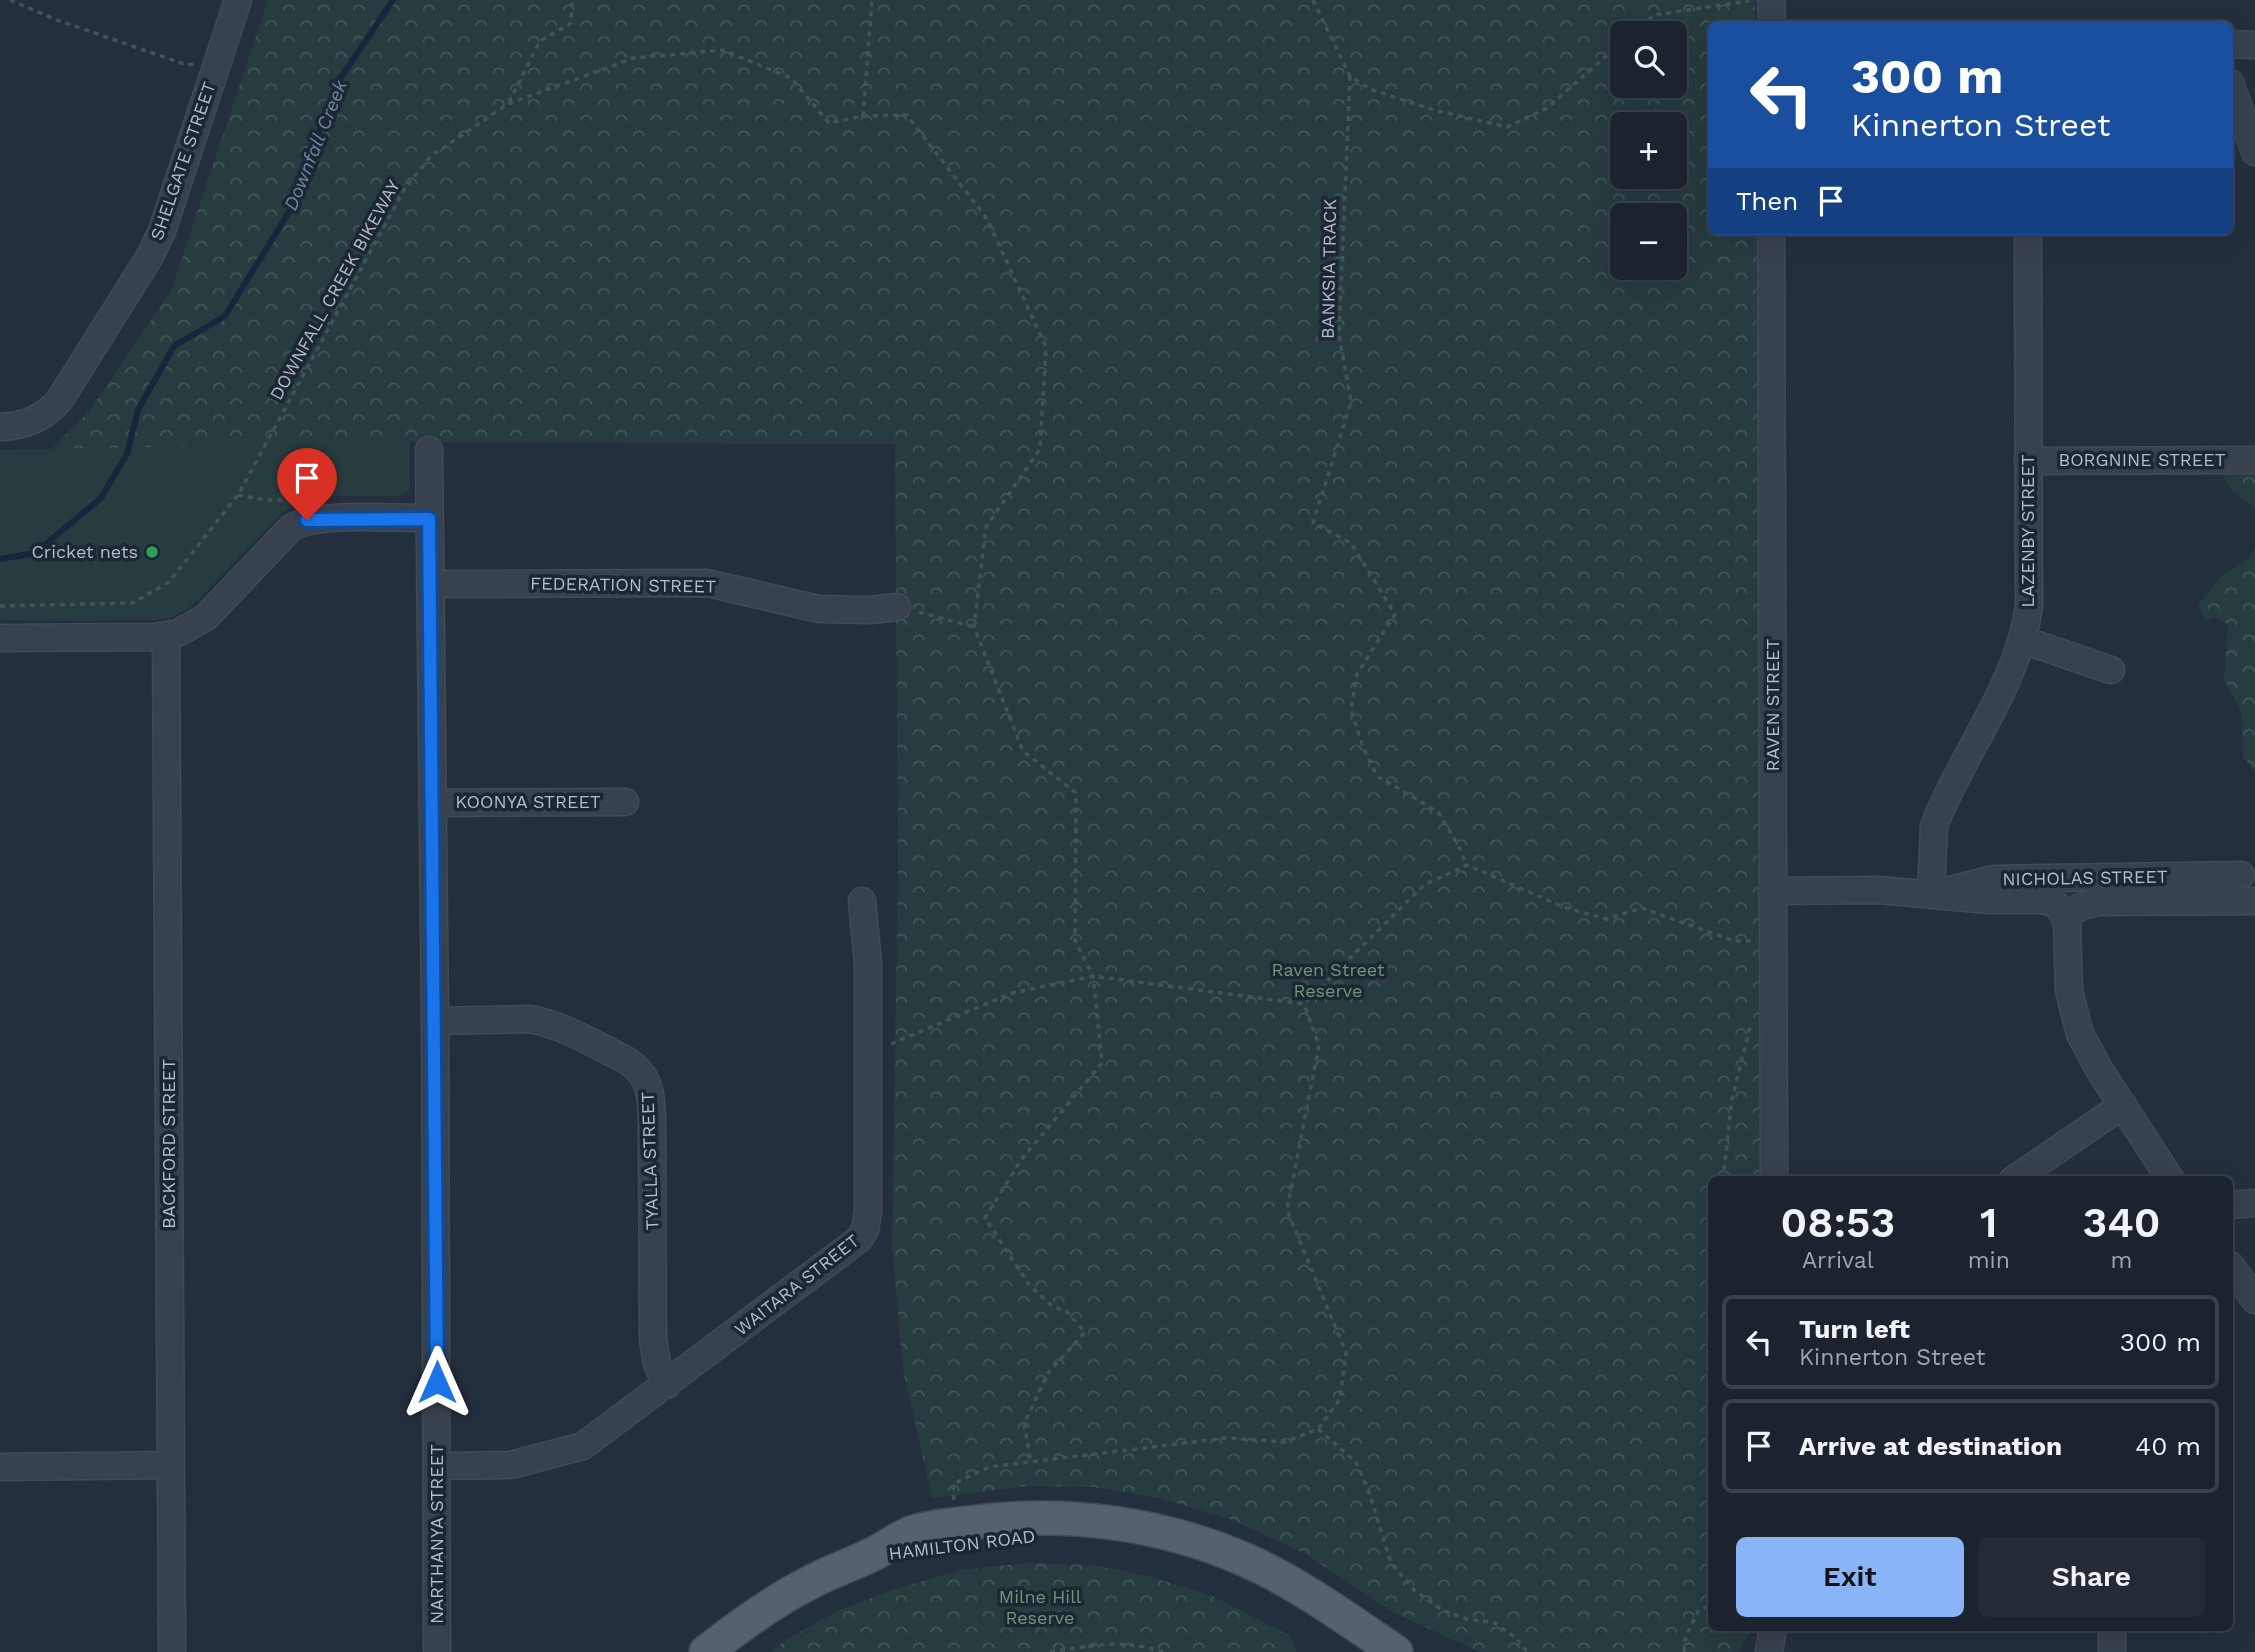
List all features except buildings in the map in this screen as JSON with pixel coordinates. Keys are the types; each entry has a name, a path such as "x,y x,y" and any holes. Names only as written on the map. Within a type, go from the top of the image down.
{"main road":[{"name":"HAMILTON ROAD","path":"706,1652 785,1596 869,1557 910,1534 978,1521 1044,1517 1143,1528 1247,1560 1299,1588 1396,1652"},
{"name":"HAMILTON ROAD","path":"869,1557 914,1552 980,1539 1017,1536 1054,1535 1122,1542 1180,1555 1245,1579 1282,1598 1365,1652"}],"street":[{"name":"SHELGATE STREET","path":"0,426 19,425 39,418 59,401 149,256 162,230 238,0"},
{"path":"1771,0 1772,21"},
{"path":"2233,44 2255,45"},
{"path":"2233,91 2255,152"},
{"name":"RAVEN STREET","path":"1771,235 1774,1176"},
{"name":"LAZENBY STREET","path":"1931,895 1933,838 1938,816 2007,682 2023,640 2030,591 2028,235"},
{"name":"NARTHANYA STREET","path":"429,450 435,1021 437,1652"},
{"name":"BORGNINE STREET","path":"2028,461 2255,460"},
{"path":"0,638 166,636 188,629 206,617 291,528 302,522 323,519 429,519"},
{"name":"FEDERATION STREET","path":"430,584 707,583 819,608 871,610 897,607"},
{"name":"BACKFORD STREET","path":"166,636 172,1652"},
{"path":"2023,640 2110,670"},
{"name":"KOONYA STREET","path":"432,803 625,802"},
{"name":"NICHOLAS STREET","path":"1931,895 1993,879 2241,875"},
{"name":"NICHOLAS STREET","path":"1772,891 1879,890 1989,900 2042,900 2054,903 2064,915 2099,902 2255,901"},
{"name":"WAITARA STREET","path":"437,1466 511,1465 574,1449 590,1442 850,1248 865,1230 868,1211 868,964 862,901"},
{"path":"2064,915 2067,928 2067,978 2073,1014 2088,1051 2168,1176"},
{"name":"TYALLA STREET","path":"435,1021 543,1021 626,1060 636,1066 647,1079 652,1114 653,1340 657,1364 667,1385"},
{"path":"2019,1176 2123,1105"},
{"path":"2233,1205 2255,1203"},
{"path":"0,1467 171,1465"},
{"path":"1769,1652 1772,1631"},
{"path":"2112,1631 2112,1652"}],"path":[{"path":"9,0 57,20 187,65 200,63"},
{"path":"508,104 540,41 571,23 572,0"},
{"path":"872,0 863,116 907,115 987,219 1046,347 1040,449 986,527 974,627 1023,751 1076,793 1075,940 1093,976 1102,1063 1021,1160 985,1218 1030,1286 1052,1306 1066,1311 1085,1332 1048,1373 1024,1424 1031,1462"},
{"path":"1313,0 1350,76 1370,89 1434,110 1507,127 1547,108 1610,53"},
{"path":"1647,21 1654,15 1753,0"},
{"name":"DOWNFALL CREEK BIKEWAY","path":"0,606 133,603 169,582 238,495 405,188 431,156 508,104 634,58 723,50 791,78 829,123 863,116"},
{"name":"BANKSIA TRACK","path":"1350,76 1339,335 1351,402 1313,523 1351,543 1395,614 1357,674 1351,710 1363,747 1377,776 1438,812 1467,865"},
{"path":"897,607 944,617 974,627"},
{"path":"1304,1004 1424,885 1467,865 1563,907 1606,919 1642,908 1734,941 1773,941"},
{"path":"867,1053 1012,993 1093,976 1304,1004"},
{"path":"954,1502 953,1484 989,1467 1226,1438 1286,1442 1318,1429 1340,1399 1346,1353 1287,1210 1319,1045 1304,1004"},
{"path":"1723,1176 1732,1100 1751,1023"},
{"path":"1318,1429 1356,1462 1368,1489 1391,1563 1415,1591 1444,1611 1467,1619 1495,1623 1517,1639 1527,1652"},
{"path":"1684,1652 1686,1636 1699,1609 1708,1606"},
{"path":"1050,1652 1116,1642 1139,1644 1163,1652"}],"green space":[{"name":"Raven Street Reserve","path":"268,0 1755,0 1755,21 1708,21 1708,235 1756,235 1761,1176 1708,1176 1708,1631 1751,1631 1739,1652 1480,1652 1391,1611 1306,1554 1232,1520 1163,1499 1093,1487 1027,1486 932,1498 903,1370 892,1247 898,862 895,444 410,442 52,449 89,411 171,291"},
{"path":"410,442 410,489 400,496 305,496 281,514 192,606 171,618 0,621 0,450"},
{"path":"2255,472 2255,509 2232,490 2222,473"},
{"path":"2255,546 2255,772 2243,757 2241,711 2224,679 2228,625 2217,617 2205,620 2198,606 2219,579 2250,557"},
{"name":"Milne Hill Reserve","path":"1027,1563 1094,1565 1152,1577 1212,1596 1290,1636 1297,1652 770,1652 787,1639 842,1609 895,1589 961,1570"}],"waterway":[{"name":"Downfall Creek","path":"0,559 35,553 101,498 127,454 138,410 174,346 225,316 289,212 338,82 393,0"}],"place":[{"name":"Cricket nets","path":"152,552"}],"route":[{"path":"307,520 429,519 437,1382"}]}
